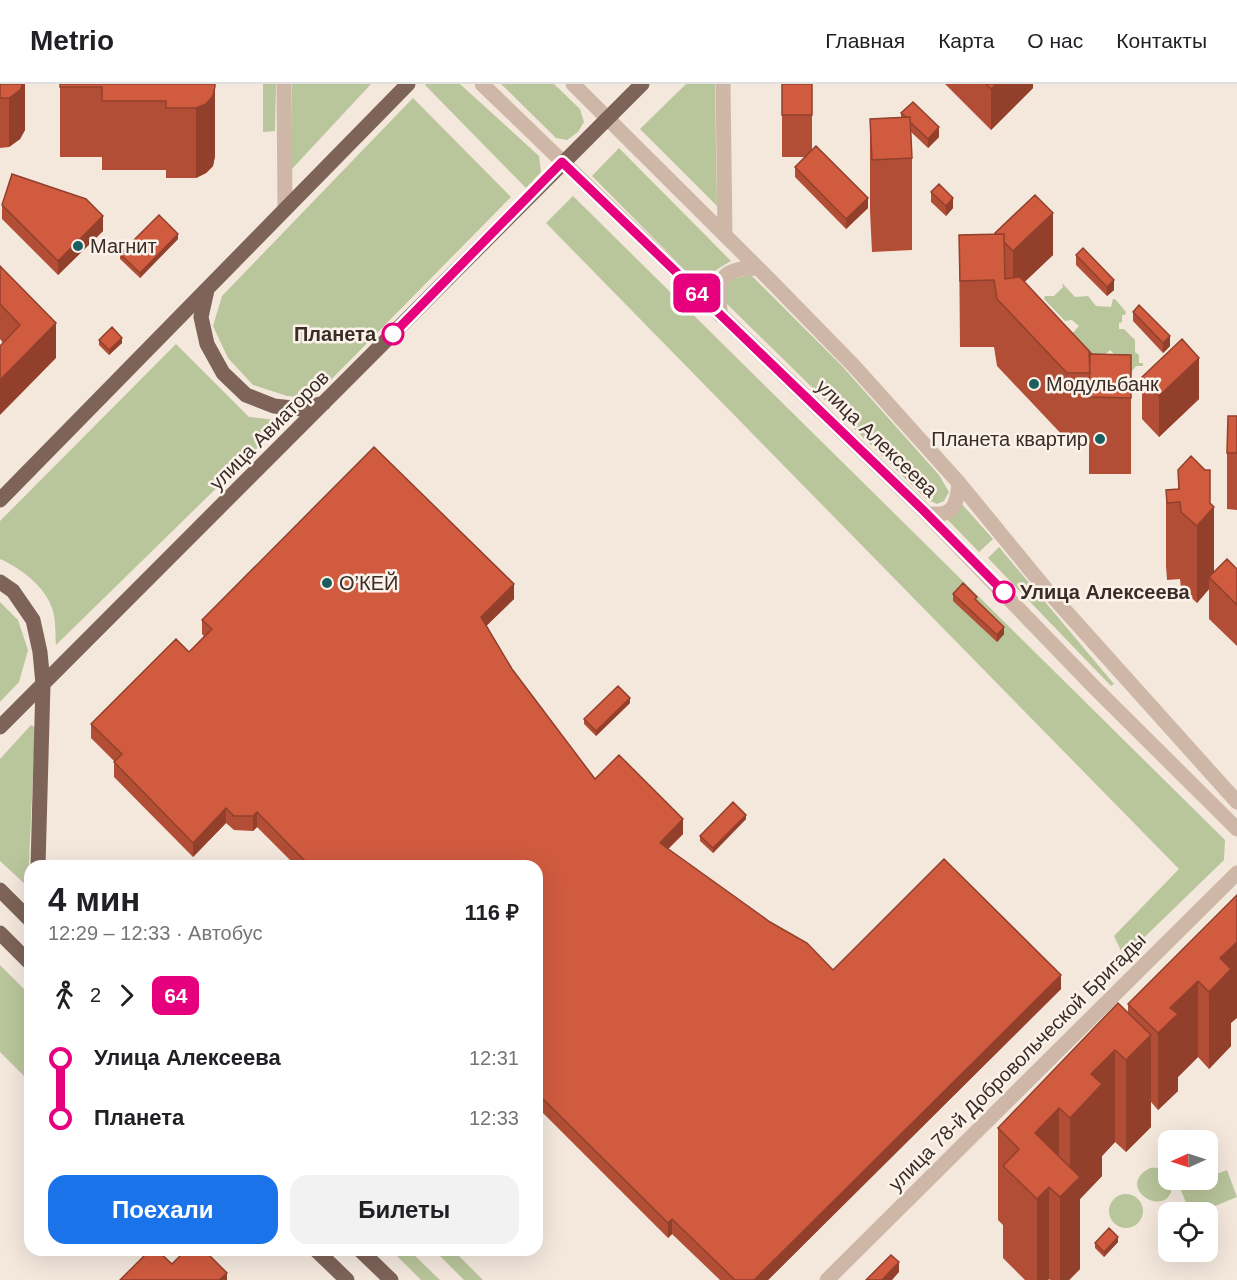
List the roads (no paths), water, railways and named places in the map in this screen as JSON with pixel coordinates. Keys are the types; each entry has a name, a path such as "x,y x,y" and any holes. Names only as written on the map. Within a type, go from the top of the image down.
{"main road":[{"path":"0,500 408,84"},
{"name":"улица Авиаторов","path":"0,727 642,84"},
{"path":"207,290 201,317 207,344 223,374 246,395 274,406 302,409 325,403"},
{"path":"0,582 13,591 33,620 40,652 43,684 38,860"},
{"path":"0,890 24,914"},
{"path":"0,933 24,957"},
{"path":"322,1256 347,1280"},
{"path":"366,1256 391,1280"}],"street":[{"path":"284,84 285,208"},
{"name":"улица Алексеева","path":"482,84 926,513 1094,687 1237,829"},
{"name":"улица Алексеева","path":"573,84 853,365 959,483 1045,588 1237,802"},
{"path":"723,84 725,235"},
{"path":"721,316 719,286 725,277 730,271 740,268 758,268"},
{"path":"926,513 937,515 949,512 956,504 959,483"},
{"name":"улица 78-й Добровольческой Бригады","path":"827,1280 1237,873"}],"place":[{"name":"Магнит","path":"78,246"},
{"name":"Планета","path":"393,334"},
{"name":"Модульбанк","path":"1034,384"},
{"name":"Планета квартир","path":"1100,439"},
{"name":"О’КЕЙ","path":"327,583"},
{"name":"Улица Алексеева","path":"1004,592"}]}
